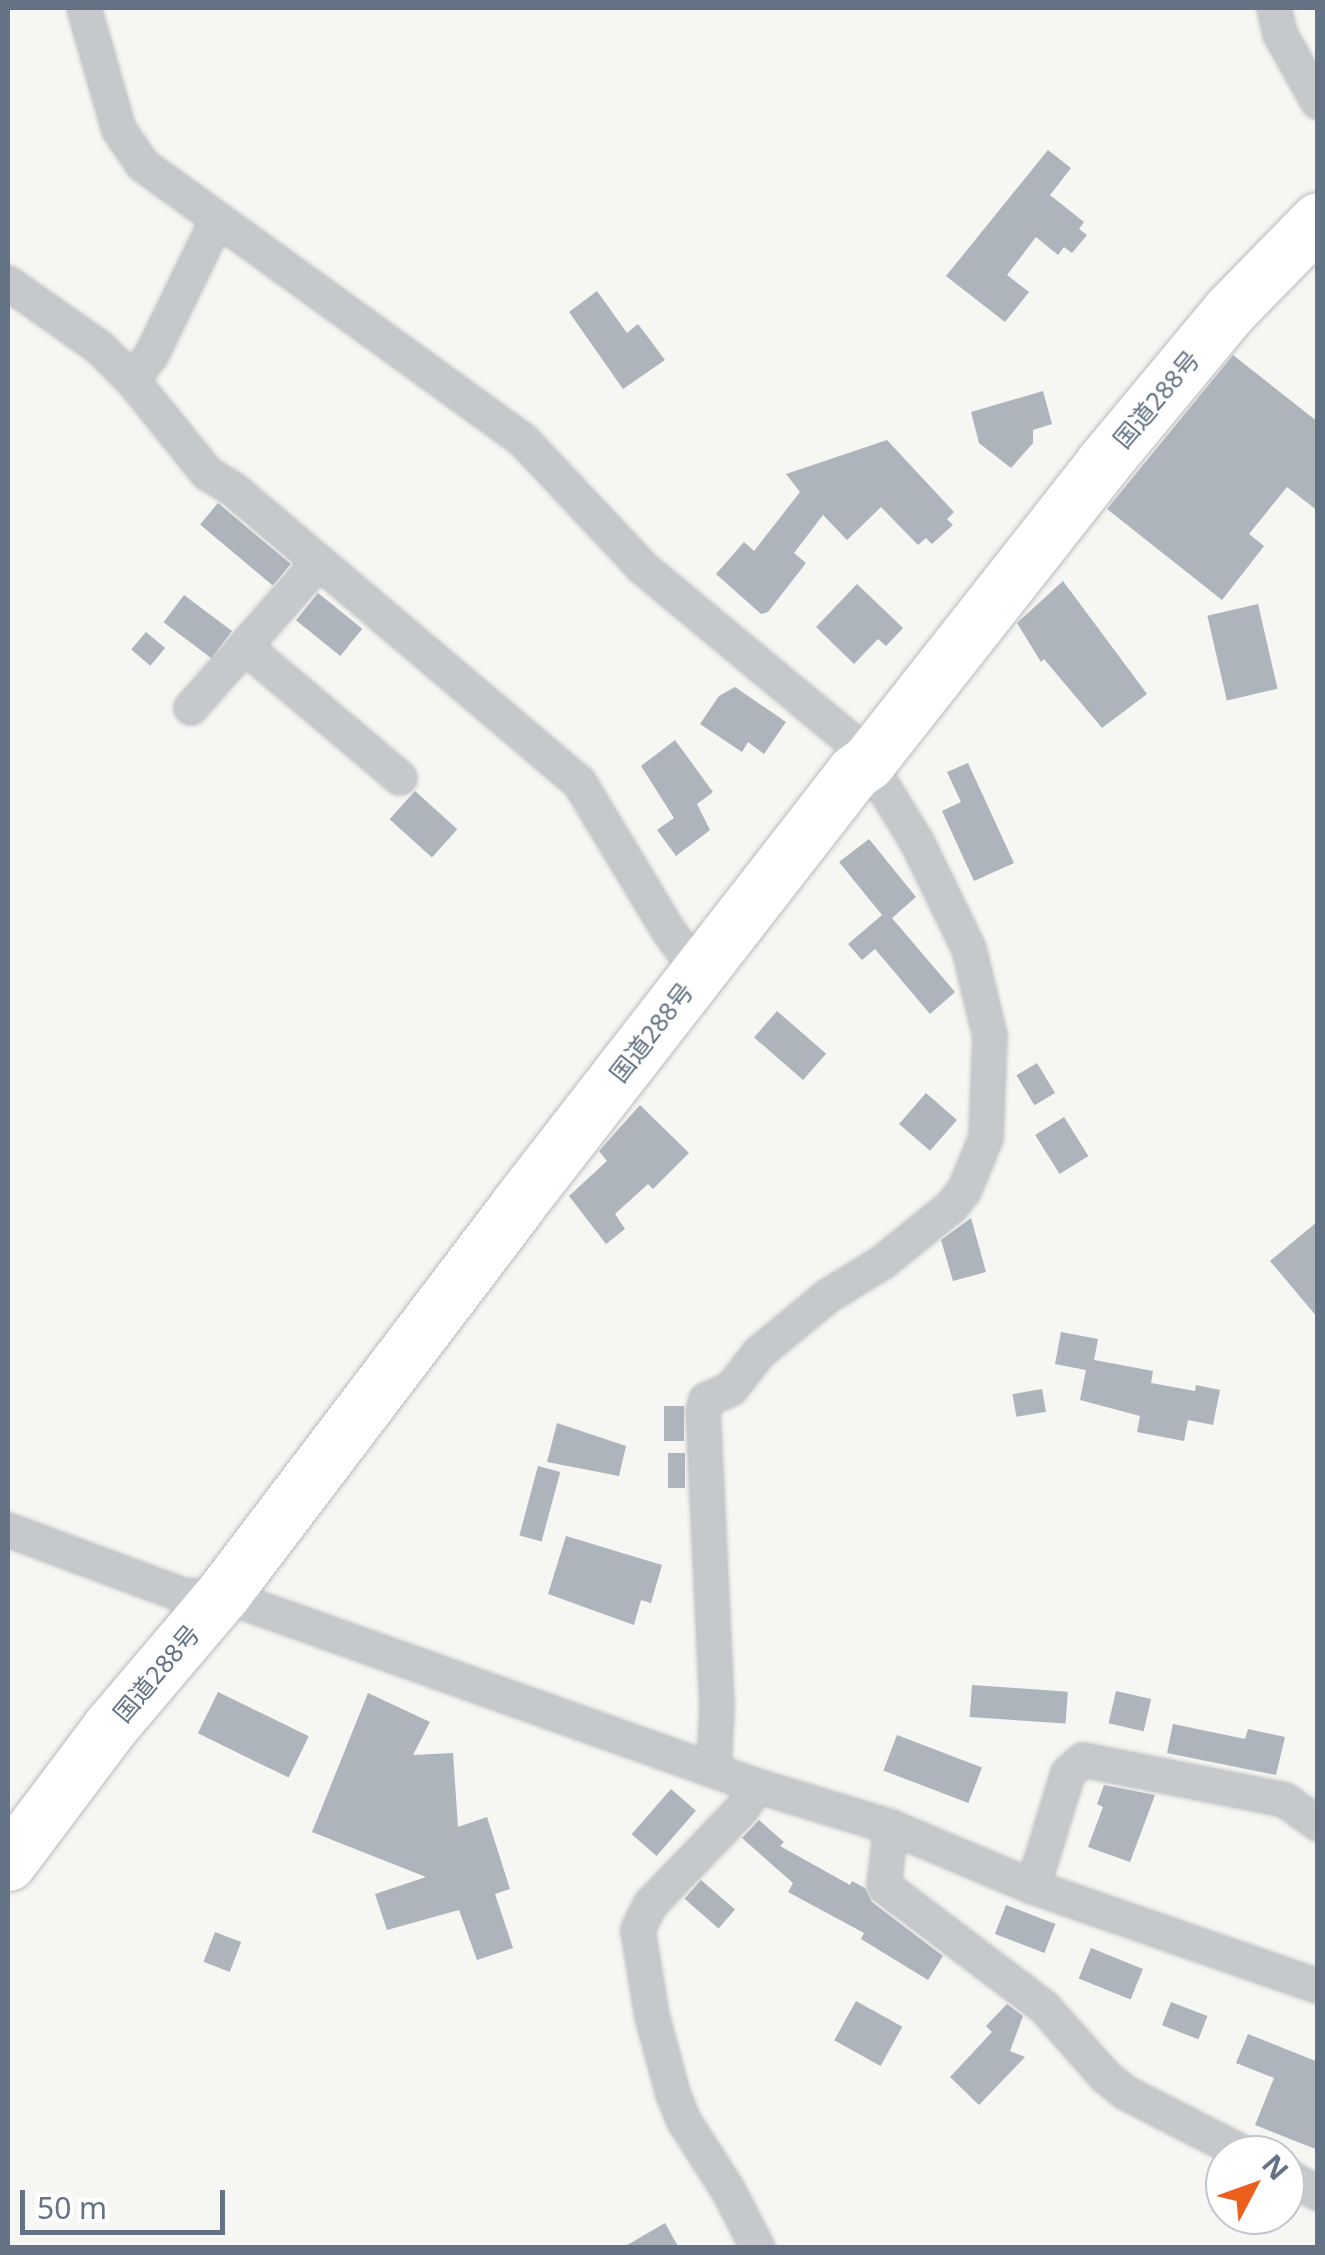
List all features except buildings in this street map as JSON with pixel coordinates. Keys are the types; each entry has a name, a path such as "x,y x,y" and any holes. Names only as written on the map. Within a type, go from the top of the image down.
{"highway":[{"name":"国道288号","path":"862,753 1095,441 1318,191"},
{"name":"国道288号","path":"8,1830 203,1596 862,753 1229,312 1318,220"},
{"name":"国道288号","path":"8,1863 203,1596"}],"street":[{"path":"84,8 101,78 132,153 217,220 283,262 523,440 643,568 862,753 916,842 974,964 990,1036 986,1138 964,1191 914,1240 784,1330 758,1353 731,1389 706,1400 703,1412 717,1706 714,1768"},
{"path":"1274,8 1280,34 1318,102"},
{"path":"132,380 151,356 217,220"},
{"path":"8,283 82,333 132,380 196,464 320,562 589,792 694,966"},
{"path":"191,708 320,562"},
{"path":"245,647 400,778"},
{"path":"8,1530 714,1768 757,1786 890,1827 1033,1887 1318,1986"},
{"path":"1033,1887 1068,1773 1083,1760 1285,1800 1318,1824"},
{"path":"757,1786 742,1809 650,1905 638,1930 652,2016 673,2094 697,2146 728,2190 758,2248"},
{"path":"890,1827 884,1886 1044,2007 1106,2077 1126,2093 1208,2135"}]}
